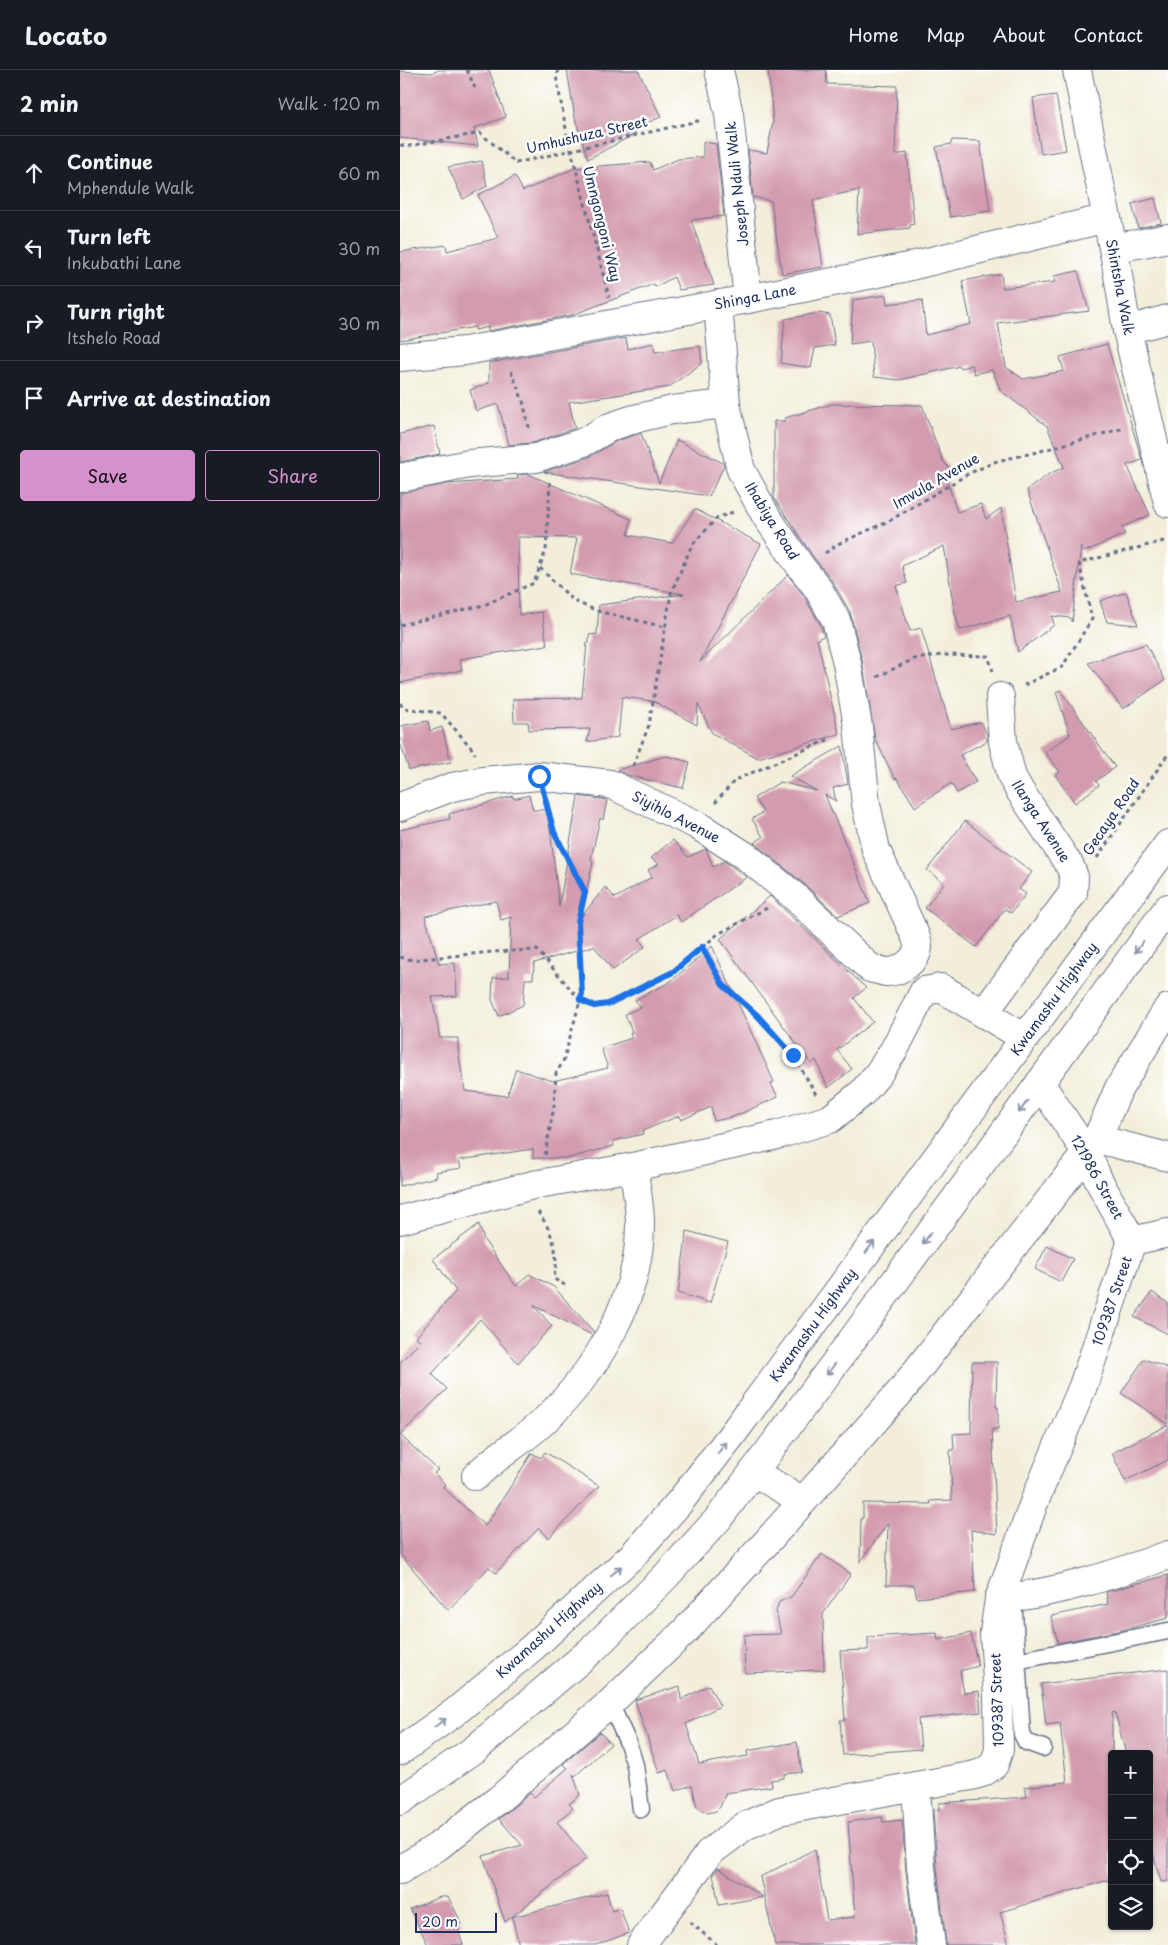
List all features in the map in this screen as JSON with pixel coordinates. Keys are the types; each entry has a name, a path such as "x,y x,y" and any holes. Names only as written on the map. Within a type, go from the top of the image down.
{"street":[{"name":"Joseph Nduli Walk","path":"719,70 729,114 748,299"},
{"name":"Shintsha Walk","path":"1077,70 1107,218 1127,330 1168,503"},
{"name":"Shinga Lane","path":"400,357 465,351 502,345 748,299 903,268 1107,218"},
{"path":"1112,247 1168,238"},
{"name":"Ihabiya Road","path":"718,304 726,404 741,470 766,516 817,587 836,620 852,689 866,804 876,850 918,946 908,964"},
{"path":"1127,330 1168,319"},
{"path":"400,478 470,464 536,458 584,442 610,427 634,419 672,410 726,404"},
{"name":"Ilanga Avenue","path":"1000,697 1003,742 1012,777 1070,866 1074,877 1073,893"},
{"name":"Siyihlo Avenue","path":"400,807 452,787 483,781 539,776 602,783 623,790 697,825 747,857 794,896 870,968 887,972 897,971 908,964"},
{"name":"Kwamashu Highway","path":"400,1751 455,1712 533,1647 632,1556 678,1504 731,1436 1168,844"},
{"path":"983,1014 1073,893"},
{"path":"400,1801 475,1749 594,1648 672,1570 718,1519 844,1351 1168,908"},
{"path":"400,1220 533,1185 634,1167 777,1135 830,1119 862,1093 878,1074 894,1050 924,991 941,988 1025,1038"},
{"path":"400,1870 437,1847 498,1800 610,1702 685,1631 803,1501 901,1391 1091,1146 1119,1088 1168,1008"},
{"name":"121986 Street","path":"1040,1083 1091,1146 1099,1181 1132,1241"},
{"path":"1091,1146 1168,1157"},
{"path":"476,1476 543,1421 590,1367 609,1336 629,1292 638,1251 639,1210 634,1167"},
{"path":"1132,1241 1168,1233"},
{"name":"109387 Street","path":"642,1945 709,1854 745,1826 779,1811 971,1776 982,1773 994,1765 999,1750 994,1633 1036,1500 1083,1386 1132,1241"},
{"path":"753,1472 803,1501"},
{"path":"1006,1598 1073,1586 1116,1574 1168,1555"},
{"path":"916,1786 921,1868 931,1945"}],"lane":[{"path":"1006,1598 1016,1661 1022,1734 1026,1742 1044,1748"},
{"path":"1016,1661 1168,1631"},
{"path":"610,1702 628,1743 635,1766 641,1809"}],"path":[{"path":"467,70 475,88"},
{"name":"Umngongoni Way","path":"558,70 556,76 571,150 602,275 617,324"},
{"name":"Umhushuza Street","path":"400,145 409,146 480,133 516,163 729,114"},
{"path":"400,625 484,605 534,583 540,568 546,550 550,474 536,458 523,401 502,345"},
{"name":"Imvula Avenue","path":"801,567 840,544 889,521 968,474 997,461 1037,452 1100,433 1149,422"},
{"path":"623,790 649,724 670,593 692,545 717,518 736,511 766,516"},
{"path":"852,689 914,658 940,655 988,656 1000,697 1062,667 1092,619 1079,563 1168,540"},
{"path":"540,568 574,601 597,611 665,627"},
{"path":"400,704 403,708 441,713 474,750 483,781"},
{"path":"697,825 736,780 858,726"},
{"name":"Gecaya Road","path":"1073,893 1168,754"},
{"path":"533,1185 544,1157 554,1106 556,1073 563,1062 582,994 578,922 585,892 554,832 539,776"},
{"path":"400,957 412,960 492,952 537,950 580,1000 594,1006 608,1004 673,972 718,934 735,924 794,896"},
{"path":"702,947 723,985 757,1015 793,1055 830,1119"},
{"path":"539,1214 548,1228 554,1246 556,1267 554,1279 565,1285"},
{"path":"670,1906 717,1945"}],"building":[{"path":"439,70 489,70 506,117 474,128 478,146 400,138 400,71 431,73"},
{"path":"567,70 638,70 661,117 635,128 635,134 588,159 575,118"},
{"path":"768,70 826,70 827,84 897,86 895,155 907,153 914,224 910,225 910,228 857,234 859,190 813,200 823,267 782,274 771,201 753,197 748,150 767,153 773,122"},
{"path":"1056,95 1066,150 1041,154 1033,98"},
{"path":"952,140 980,141 990,211 950,217 936,147 951,144"},
{"path":"703,142 716,144 724,216 691,220 714,285 679,290 674,277 655,287 654,284 572,315 488,331 488,327 475,330 475,327 400,340 400,252 446,245 447,251 498,238 478,195 515,176 523,191 575,168 650,162 653,170 678,159 703,157"},
{"path":"482,161 487,186 463,199 448,167"},
{"path":"1155,198 1161,223 1138,228 1132,204"},
{"path":"1078,271 1089,311 998,323 1006,367 1023,379 1064,371 1060,357 1107,344 1142,460 1127,465 1150,515 1122,527 1125,534 1084,552 1081,546 1072,622 1071,618 1052,616 1054,625 1018,652 1010,616 960,630 954,609 944,546 902,566 907,583 896,586 910,631 921,628 951,729 981,722 987,734 987,741 960,755 976,782 957,793 951,783 915,807 897,778 895,779 875,739 862,660 850,612 831,579 814,558 774,498 774,421 785,421 785,418 832,404 922,405 942,459 950,470 945,474 957,512 981,504 986,519 1001,508 1016,602 1062,592 1027,490 1049,474 1064,467 1047,426 1001,391 992,370 974,374 972,365 899,380 874,377 871,341 850,344 853,300 886,295 887,304 922,300 926,335 971,324 962,281 1001,274 1003,288 1055,282 1054,276"},
{"path":"819,313 830,315 835,345 815,348 811,368 781,363 785,319"},
{"path":"626,338 628,349 653,343 655,352 700,346 702,363 669,387 569,402 575,428 533,443 509,445 498,404 476,411 470,390 489,383 489,363"},
{"path":"434,426 440,454 400,462 400,434"},
{"path":"641,433 659,483 677,440 723,463 724,466 709,496 544,472 589,457 616,441"},
{"path":"528,474 631,519 628,535 672,543 695,509 761,544 700,662 788,575 804,596 821,626 824,636 817,639 839,734 758,758 712,733 698,704 697,725 653,701 622,697 618,737 587,742 590,729 529,730 528,722 514,722 513,699 582,698 587,643 589,643 589,635 597,634 599,605 684,594 570,574 577,538 518,537 519,615 542,612 547,645 460,659 462,670 400,683 400,493 447,484 518,479 517,475"},
{"path":"1126,592 1138,625 1107,622 1100,601"},
{"path":"1146,644 1165,680 1123,709 1088,663"},
{"path":"1060,690 1115,767 1096,781 1099,785 1075,803 1055,775 1060,772 1045,752 1070,735 1056,692"},
{"path":"428,721 430,731 442,727 451,762 409,770 400,742 400,726"},
{"path":"842,746 848,784 833,788 836,801 825,795 870,903 838,916 804,884 754,843 763,837 752,819 763,812 754,798 780,782 817,791 790,776"},
{"path":"666,756 690,762 683,788 630,776 617,770"},
{"path":"529,795 533,810 548,810 559,907 578,796 607,800 603,820 600,818 591,859 593,863 580,918 605,887 615,898 652,877 648,870 659,864 651,858 673,840 688,857 706,849 713,867 724,861 747,877 681,922 677,915 639,939 645,947 613,970 594,946 534,963 533,979 525,979 523,1005 499,1016 492,1000 493,978 509,977 511,917 501,920 496,901 425,916 439,964 455,963 457,996 432,997 440,1038 458,1038 458,1050 465,1091 507,1096 516,1069 553,1081 608,1068 601,1048 632,1038 630,1033 632,1032 625,1014 641,1007 635,1000 670,982 712,946 774,1082 771,1084 778,1097 733,1117 714,1121 711,1107 681,1120 679,1116 642,1131 643,1134 613,1141 614,1146 569,1158 533,1158 533,1149 459,1160 461,1168 436,1172 437,1177 400,1186 400,830 450,819 449,814 513,796 514,799"},
{"path":"965,821 1032,872 1019,889 1026,894 1011,913 1005,909 976,947 925,908 944,883 927,870"},
{"path":"770,896 866,988 854,998 873,1022 837,1050 852,1069 828,1088 816,1060 811,1064 720,939"},
{"path":"479,1224 484,1240 516,1286 529,1274 554,1287 594,1332 592,1335 533,1305 552,1326 518,1363 480,1319 432,1374 447,1389 400,1435 400,1362 421,1341 416,1337 456,1291 433,1259"},
{"path":"687,1231 728,1242 710,1303 678,1293"},
{"path":"1047,1246 1073,1259 1061,1282 1035,1269"},
{"path":"1152,1292 1168,1303 1168,1334 1134,1317"},
{"path":"1144,1359 1168,1368 1168,1424 1121,1393"},
{"path":"972,1362 997,1362 996,1407 998,1407 998,1429 992,1429 997,1534 971,1530 975,1592 917,1598 914,1585 886,1585 888,1523 860,1562 863,1503 931,1504 930,1501 952,1500 950,1450 954,1450 953,1434 971,1433"},
{"path":"1168,1425 1168,1460 1125,1481 1112,1453"},
{"path":"400,1435 438,1470 434,1473 445,1484 443,1487 485,1526 532,1453 541,1458 545,1452 599,1486 549,1538 539,1528 496,1573 489,1567 448,1610 400,1554"},
{"path":"822,1554 851,1574 823,1614 824,1670 745,1673 744,1635 781,1634 776,1611 779,1602 791,1597"},
{"path":"1168,1575 1168,1618 1122,1630 1058,1643 1051,1616 1108,1604 1106,1592"},
{"path":"937,1633 938,1640 971,1633 978,1666 960,1671 964,1693 979,1691 981,1712 918,1719 921,1749 843,1755 840,1720 845,1720 840,1651 868,1650 868,1637"},
{"path":"1168,1669 1168,1881 1161,1882 1153,1853 1153,1750 1125,1750 1115,1712 1112,1713 1112,1750 1108,1750 1108,1880 1000,1912 1009,1945 946,1945 933,1810 939,1809 939,1803 1027,1797 1025,1787 1067,1782 1060,1723 1046,1725 1041,1684"},
{"path":"709,1685 720,1706 686,1724 699,1764 748,1756 747,1751 797,1742 802,1772 784,1774 784,1778 771,1780 772,1786 726,1793 720,1807 716,1811 708,1813 697,1807 692,1785 675,1791 668,1770 659,1773 635,1700 680,1686 681,1700"},
{"path":"600,1732 611,1744 575,1776 573,1774 580,1795 569,1804 573,1808 557,1822 587,1858 505,1922 483,1856 522,1845 499,1819 530,1793 534,1797 568,1768 563,1764"},
{"path":"882,1817 883,1822 902,1820 915,1945 775,1945 760,1877 815,1849 827,1920 855,1917 848,1822"},
{"path":"718,1868 763,1897 719,1905 713,1874"},
{"path":"607,1893 612,1911 620,1908 629,1933 596,1945 519,1945 512,1917"},
{"path":"440,1897 448,1897 462,1924 457,1926 463,1945 428,1945 410,1909"}],"route":[{"path":"539,776 554,832 585,892 578,922 582,994 580,1000 594,1006 608,1004 673,972 702,947 723,985 757,1015 793,1055"}]}
